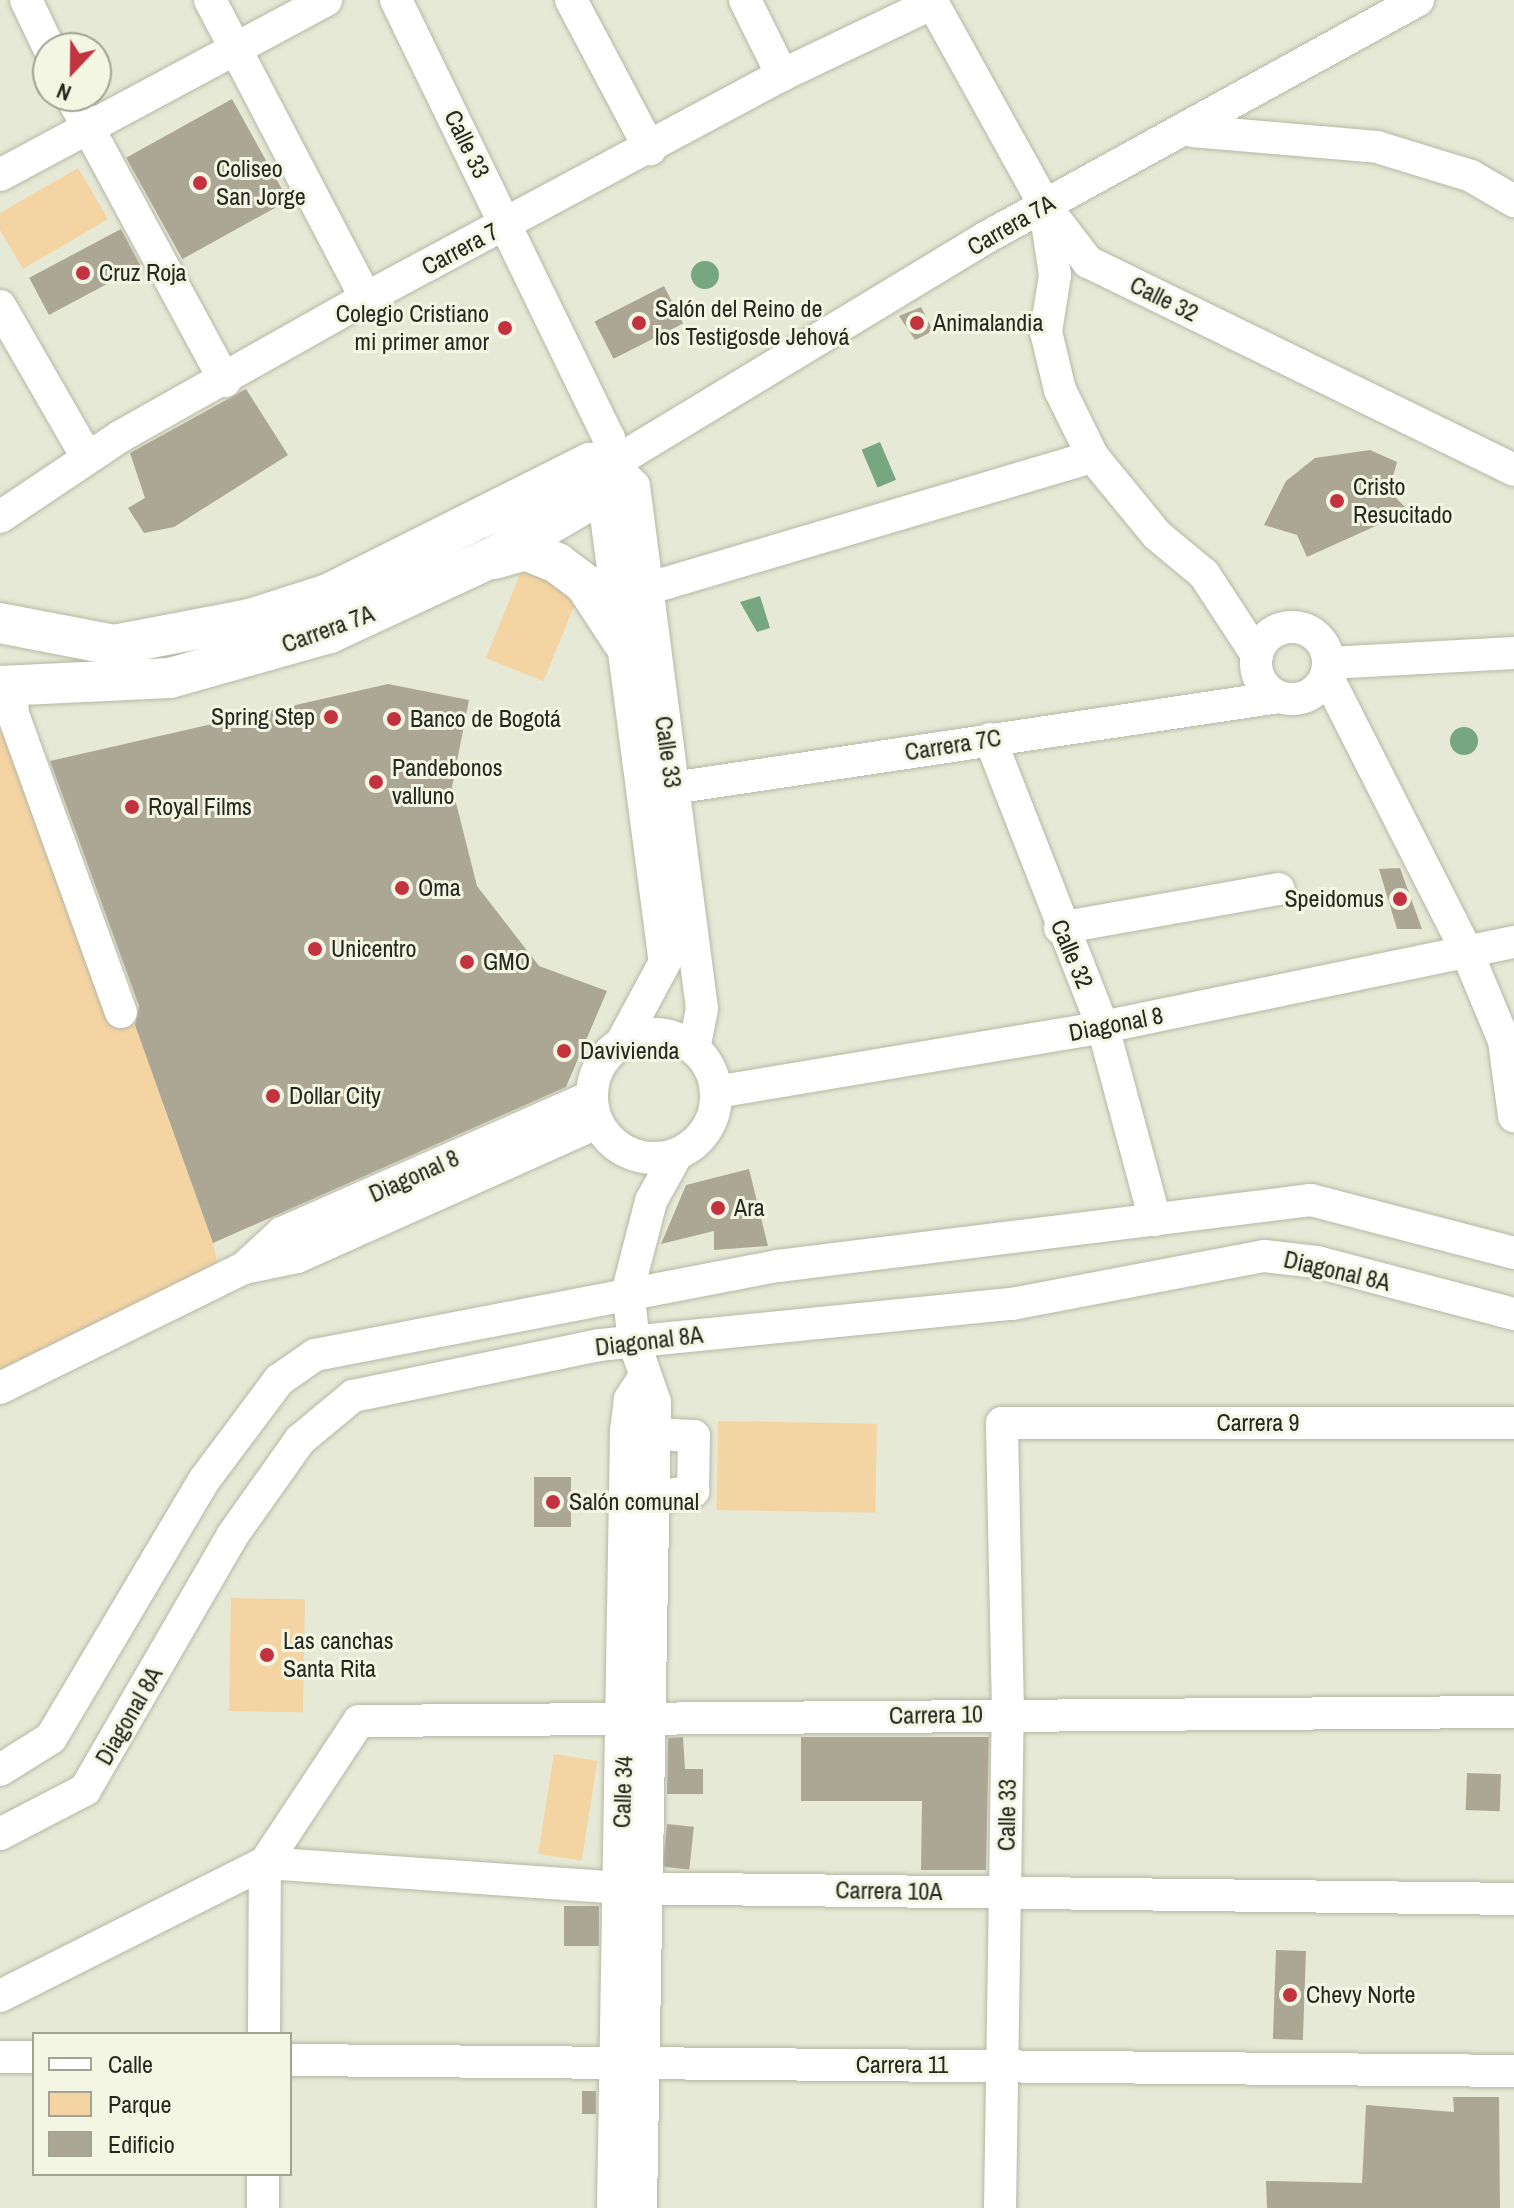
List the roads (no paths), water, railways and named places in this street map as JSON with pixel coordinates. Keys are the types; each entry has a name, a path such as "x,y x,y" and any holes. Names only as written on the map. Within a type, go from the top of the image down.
{"main road":[{"name":"Carrera 7A","path":"0,622 114,645 250,619 328,594 590,463 612,464 592,499 483,562 330,633 170,678 5,686"},
{"path":"483,562 525,550 557,563 585,584 623,642"},
{"path":"0,622 0,639"}],"street":[{"path":"26,0 41,32"},
{"path":"210,0 366,298"},
{"path":"0,175 86,127 238,52 326,0"},
{"name":"Calle 33","path":"396,0 609,438 612,464 605,508 665,962 622,1042"},
{"path":"571,0 650,149"},
{"path":"745,0 782,75"},
{"name":"Carrera 7A","path":"612,464 1045,206 1192,131 1418,0"},
{"name":"Carrera 7","path":"0,517 87,457 366,298 650,149 782,75 932,2"},
{"name":"Calle 32","path":"932,2 1045,206 1088,262 1514,470"},
{"path":"79,112 225,381"},
{"path":"1192,131 1377,147 1471,176 1514,201"},
{"path":"1045,206 1055,275 1046,332 1060,390 1093,457 1218,596 1274,682 1348,720"},
{"path":"0,306 87,457"},
{"path":"646,589 1093,457"},
{"name":"Calle 33","path":"612,464 634,486 702,1009 694,1049"},
{"path":"1218,596 1295,630 1377,655"},
{"path":"1295,630 1328,670 1348,720 1467,952 1504,1041 1514,1116"},
{"path":"1274,682 1295,630"},
{"path":"1274,682 1377,655 1514,653"},
{"name":"Carrera 7C","path":"673,788 1232,702 1274,682"},
{"path":"5,686 121,1012"},
{"name":"Calle 32","path":"990,739 1060,928 1103,1027 1155,1220"},
{"path":"1060,928 1279,889"},
{"name":"Diagonal 8","path":"716,1092 1103,1027 1514,942"},
{"path":"637,1156 677,1154 707,1129 716,1092 694,1049 665,1035 622,1042 601,1062 594,1110 637,1156 651,1201"},
{"name":"Diagonal 8","path":"0,1388 244,1268 282,1233 594,1110"},
{"name":"Calle 34","path":"636,1722 655,1402 643,1379 634,1342 628,1290 651,1201 677,1154"},
{"name":"Diagonal 8A","path":"0,1770 51,1738 205,1479 279,1380 315,1355 628,1290 1311,1200 1514,1253"},
{"name":"Diagonal 8A","path":"0,1834 85,1790 232,1536 322,1417 365,1393 634,1342 1012,1304 1264,1256 1317,1262 1514,1314"},
{"name":"Calle 34","path":"641,2208 634,2063 636,1722 626,1431 630,1399 643,1379"},
{"name":"Calle 33","path":"1000,2208 1008,1714 1002,1423"},
{"name":"Carrera 9","path":"1002,1423 1514,1423"},
{"name":"Carrera 10","path":"265,1863 359,1721 636,1722 1008,1714 1514,1712"},
{"path":"0,1996 265,1863 264,2032"},
{"name":"Carrera 10A","path":"265,1863 636,1888 1514,1899"},
{"path":"0,2057 32,2057"},
{"name":"Carrera 11","path":"292,2060 1514,2071"},
{"name":"Calle 34","path":"613,2208 634,2063"},
{"path":"263,2176 263,2208"}],"place":[{"name":"Coliseo San Jorge","path":"200,183"},
{"name":"Cruz Roja","path":"83,273"},
{"name":"Salón del Reino de los Testigosde Jehová","path":"639,323"},
{"name":"Animalandia","path":"917,323"},
{"name":"Colegio Cristiano mi primer amor","path":"505,328"},
{"name":"Cristo Resucitado","path":"1337,501"},
{"name":"Spring Step","path":"331,717"},
{"name":"Banco de Bogotá","path":"394,719"},
{"name":"Pandebonos valluno","path":"376,782"},
{"name":"Royal Films","path":"132,807"},
{"name":"Oma","path":"402,888"},
{"name":"Speidomus","path":"1400,899"},
{"name":"Unicentro","path":"315,949"},
{"name":"GMO","path":"467,962"},
{"name":"Davivienda","path":"564,1051"},
{"name":"Dollar City","path":"273,1096"},
{"name":"Ara","path":"718,1208"},
{"name":"Salón comunal","path":"553,1502"},
{"name":"Las canchas Santa Rita","path":"267,1655"},
{"name":"Chevy Norte","path":"1290,1995"}]}
